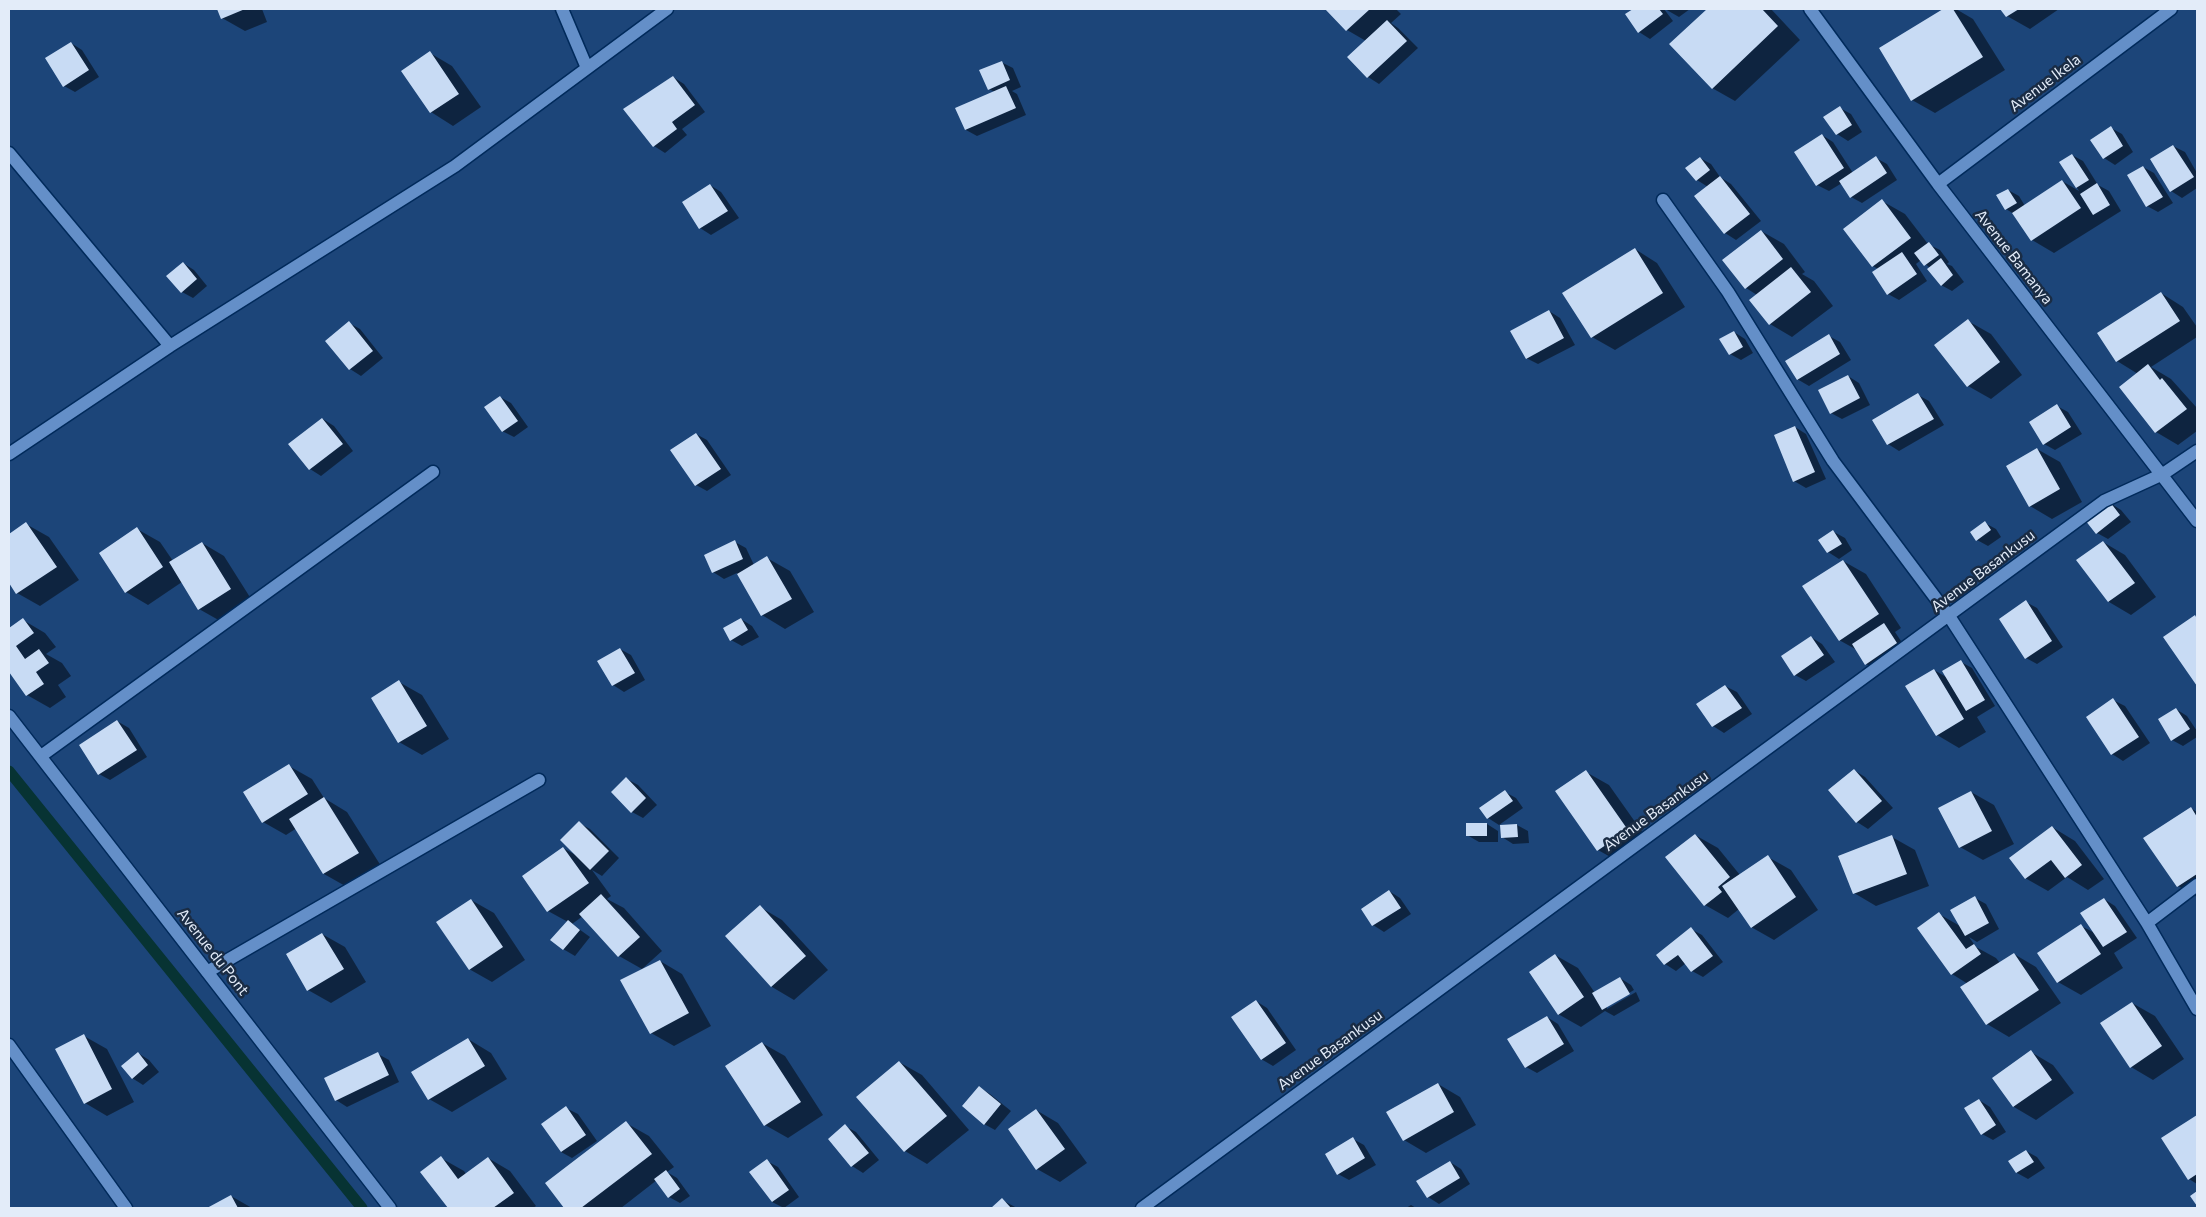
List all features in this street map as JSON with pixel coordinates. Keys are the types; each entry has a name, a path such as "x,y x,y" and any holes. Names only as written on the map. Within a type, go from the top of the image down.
{"street":[{"path":"562,9 587,68"},
{"path":"9,454 170,346 455,166 667,9"},
{"name":"Avenue Bamanya","path":"1810,9 1938,184 2163,474 2197,521"},
{"name":"Avenue Ikela","path":"1938,184 2171,9"},
{"path":"9,153 170,346"},
{"path":"1663,200 1728,292 1833,461 1950,616 2147,923 2197,1009"},
{"name":"Avenue Basankusu","path":"1142,1208 2104,501 2163,474 2197,451"},
{"path":"41,756 433,472"},
{"name":"Avenue du Pont","path":"9,716 390,1208"},
{"path":"207,972 539,780"},
{"path":"2147,923 2197,885"},
{"path":"9,1045 126,1208"}],"building":[{"path":"217,9 245,9 221,19"},
{"path":"1325,9 1370,9 1346,31"},
{"path":"1633,9 1659,9 1663,14 1638,33 1625,14"},
{"path":"1707,9 1762,9 1778,26 1712,89 1669,44"},
{"path":"1943,9 1953,9 1983,57 1911,101 1879,48"},
{"path":"2000,9 2019,9 2006,17"},
{"path":"1387,20 1407,41 1367,78 1347,57"},
{"path":"71,42 89,70 63,87 45,58"},
{"path":"430,51 459,94 430,113 401,71"},
{"path":"1002,61 1010,80 988,90 979,70"},
{"path":"673,76 695,105 672,122 677,129 653,147 623,109"},
{"path":"1006,86 1016,108 965,130 955,108"},
{"path":"1840,106 1852,125 1836,135 1823,117"},
{"path":"2111,126 2123,146 2103,159 2090,140"},
{"path":"1822,134 1844,168 1816,186 1794,152"},
{"path":"2173,145 2194,177 2170,192 2150,159"},
{"path":"2072,154 2089,180 2076,188 2059,162"},
{"path":"1876,156 1887,173 1850,198 1839,181"},
{"path":"1700,157 1710,170 1696,181 1685,168"},
{"path":"2143,166 2163,197 2146,207 2127,175"},
{"path":"1720,176 1750,214 1724,234 1694,196"},
{"path":"2062,180 2081,208 2031,241 2012,213"},
{"path":"2097,183 2110,205 2093,215 2080,194"},
{"path":"710,184 728,211 699,229 682,202"},
{"path":"2008,189 2017,203 2005,210 1996,195"},
{"path":"1882,199 1911,238 1872,267 1843,229"},
{"path":"1761,230 1783,259 1745,289 1722,260"},
{"path":"1929,242 1939,255 1924,266 1914,253"},
{"path":"1635,248 1663,293 1591,338 1562,293"},
{"path":"1902,252 1917,274 1887,295 1872,272"},
{"path":"1941,258 1953,275 1941,286 1927,269"},
{"path":"183,262 197,279 181,293 166,276"},
{"path":"1791,267 1811,292 1769,325 1749,300"},
{"path":"2161,292 2180,321 2116,362 2097,333"},
{"path":"1549,310 1564,338 1526,359 1510,331"},
{"path":"1968,319 2000,362 1967,387 1934,345"},
{"path":"349,321 373,351 349,370 325,341"},
{"path":"1734,331 1743,347 1729,355 1719,339"},
{"path":"1829,334 1840,354 1797,380 1785,361"},
{"path":"2148,364 2187,409 2155,433 2119,387"},
{"path":"1848,375 1860,398 1830,414 1818,390"},
{"path":"1918,393 1934,419 1887,445 1872,420"},
{"path":"500,396 518,421 502,432 484,407"},
{"path":"2057,404 2071,427 2043,445 2029,422"},
{"path":"322,418 343,444 309,470 288,444"},
{"path":"1795,426 1815,472 1793,482 1774,435"},
{"path":"696,433 721,469 695,486 670,450"},
{"path":"2037,448 2060,489 2029,507 2006,466"},
{"path":"2110,502 2120,515 2096,534 2085,520"},
{"path":"1985,521 1991,530 1976,541 1970,532"},
{"path":"26,522 57,567 16,594 9,583 9,534"},
{"path":"137,527 163,567 125,593 99,553"},
{"path":"1833,530 1842,544 1827,553 1818,540"},
{"path":"735,540 743,559 712,573 704,555"},
{"path":"2103,541 2135,583 2108,602 2076,560"},
{"path":"202,542 231,589 198,610 169,562"},
{"path":"767,556 792,599 761,616 737,574"},
{"path":"1843,560 1879,614 1839,641 1802,586"},
{"path":"2026,600 2052,641 2025,659 1999,619"},
{"path":"2195,615 2197,619 2197,686 2163,637"},
{"path":"23,618 34,633 16,646 25,659 39,649 49,663 36,672 44,684 26,696 9,672 9,628"},
{"path":"741,618 748,630 730,641 723,628"},
{"path":"1884,623 1897,643 1865,665 1852,644"},
{"path":"1811,636 1824,655 1794,676 1781,656"},
{"path":"620,648 635,673 612,686 597,661"},
{"path":"1961,660 1985,700 1966,711 1942,671"},
{"path":"1934,669 1964,719 1936,736 1905,686"},
{"path":"399,680 427,726 398,743 371,698"},
{"path":"1725,685 1742,708 1712,727 1696,704"},
{"path":"2113,698 2139,737 2111,755 2086,717"},
{"path":"2176,708 2190,729 2171,741 2158,719"},
{"path":"117,720 137,750 98,775 79,745"},
{"path":"289,764 308,794 262,823 243,792"},
{"path":"1854,769 1882,801 1856,823 1828,790"},
{"path":"1586,770 1628,830 1597,851 1555,791"},
{"path":"626,777 646,798 631,813 611,792"},
{"path":"1505,790 1513,801 1487,819 1479,808"},
{"path":"1971,791 1992,831 1959,848 1938,808"},
{"path":"324,797 359,853 323,874 289,819"},
{"path":"2191,807 2197,817 2197,874 2177,887 2143,838"},
{"path":"579,821 609,851 590,870 560,840"},
{"path":"1466,823 1487,823 1487,836 1466,836"},
{"path":"1517,824 1518,837 1501,838 1500,825"},
{"path":"2052,826 2082,865 2065,878 2051,860 2025,879 2009,858"},
{"path":"1695,834 1730,877 1718,887 1722,892 1704,906 1665,857"},
{"path":"1892,835 1907,874 1853,894 1838,856"},
{"path":"563,847 589,883 547,912 522,876"},
{"path":"1768,855 1796,897 1751,928 1722,886"},
{"path":"1389,890 1401,908 1372,926 1361,909"},
{"path":"601,894 640,937 618,957 579,914"},
{"path":"1975,896 1989,923 1965,936 1950,910"},
{"path":"2104,898 2127,932 2103,947 2080,913"},
{"path":"471,899 503,947 469,970 436,922"},
{"path":"760,905 806,956 771,987 725,936"},
{"path":"1939,912 1966,949 1974,944 1981,954 1951,975 1917,928"},
{"path":"568,920 580,930 563,950 550,940"},
{"path":"2081,924 2101,954 2057,983 2037,953"},
{"path":"1691,927 1713,956 1691,972 1678,955 1664,965 1656,955"},
{"path":"322,933 344,969 307,991 286,954"},
{"path":"2014,953 2039,990 1986,1025 1960,987"},
{"path":"1555,954 1584,997 1558,1015 1529,972"},
{"path":"660,960 689,1013 650,1034 620,980"},
{"path":"1620,977 1630,994 1602,1010 1592,993"},
{"path":"1256,1000 1286,1043 1261,1060 1231,1017"},
{"path":"2132,1002 2162,1046 2130,1068 2100,1023"},
{"path":"1547,1016 1564,1044 1525,1068 1507,1039"},
{"path":"84,1034 112,1089 84,1104 55,1049"},
{"path":"468,1038 485,1066 428,1100 411,1072"},
{"path":"762,1042 801,1102 764,1126 725,1066"},
{"path":"2031,1050 2052,1080 2013,1107 1992,1078"},
{"path":"138,1052 148,1065 132,1079 121,1066"},
{"path":"378,1052 389,1075 335,1101 324,1078"},
{"path":"899,1061 947,1116 904,1152 856,1097"},
{"path":"1438,1083 1454,1112 1403,1141 1386,1112"},
{"path":"979,1086 1001,1104 984,1125 962,1106"},
{"path":"1979,1099 1996,1125 1981,1135 1964,1108"},
{"path":"566,1106 586,1135 561,1152 541,1124"},
{"path":"1036,1109 1065,1149 1036,1170 1008,1129"},
{"path":"2197,1115 2197,1174 2188,1180 2161,1138"},
{"path":"626,1121 652,1154 581,1208 564,1208 545,1183"},
{"path":"845,1124 869,1153 851,1167 828,1139"},
{"path":"1353,1137 1365,1158 1337,1175 1325,1154"},
{"path":"2026,1150 2034,1162 2016,1173 2008,1161"},
{"path":"441,1156 458,1179 488,1157 514,1193 493,1208 448,1208 420,1172"},
{"path":"767,1159 789,1190 772,1202 749,1172"},
{"path":"1450,1161 1460,1178 1427,1198 1416,1181"},
{"path":"666,1170 680,1189 668,1198 654,1179"},
{"path":"2197,1191 2197,1206 2190,1196"},
{"path":"231,1195 238,1208 207,1208"},
{"path":"1002,1198 1011,1208 991,1208"}],"waterway":[{"path":"9,771 362,1208"}]}
